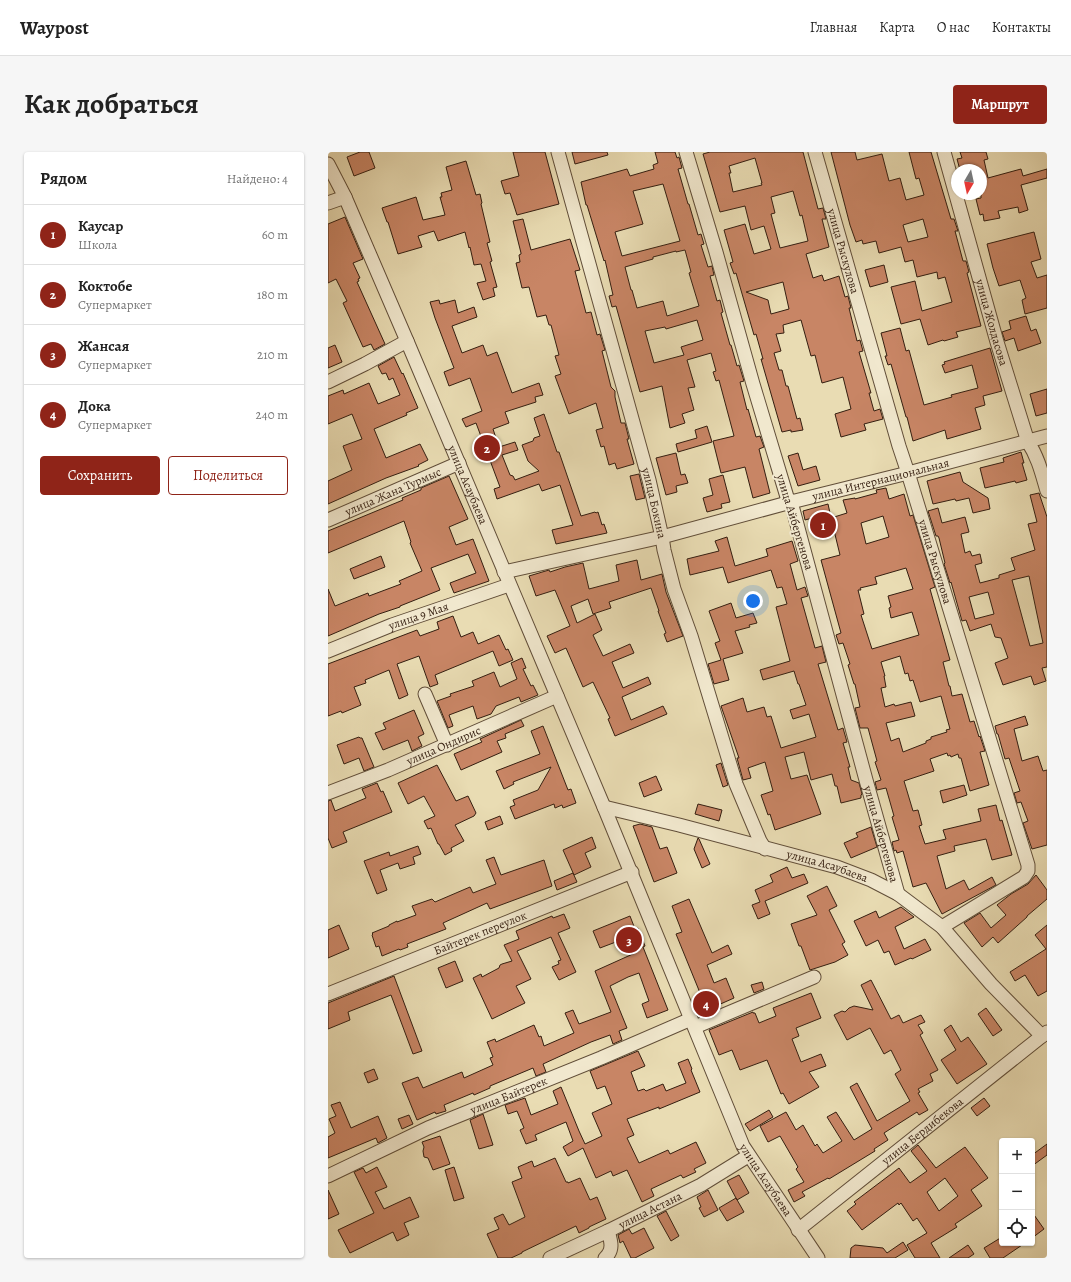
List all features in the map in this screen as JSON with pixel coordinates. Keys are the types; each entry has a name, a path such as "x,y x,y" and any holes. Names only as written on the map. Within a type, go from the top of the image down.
{"street":[{"name":"улица Бокина","path":"558,152 649,480 674,589 691,636 736,784 760,841 765,849"},
{"name":"улица Айбергенова","path":"686,152 753,384 787,497 791,502 898,894"},
{"name":"улица Рыскулова","path":"815,152 899,446 1028,866 1028,871 1024,877 942,927"},
{"name":"улица Жолдасова","path":"944,152 997,342 1028,442 1039,464 1047,491"},
{"name":"улица Асаубаева","path":"328,164 407,341 632,872 673,978 693,1023 737,1134 748,1156 818,1258"},
{"path":"328,203 344,197"},
{"path":"328,382 407,341"},
{"name":"улица Интернациональная","path":"504,572 662,537 1047,436"},
{"name":"улица Жана Турмыс","path":"328,520 458,463"},
{"name":"улица 9 Мая","path":"328,651 392,625 510,585"},
{"path":"425,694 447,745"},
{"name":"улица Ондирис","path":"328,793 388,770 557,696"},
{"name":"улица Асаубаева","path":"604,807 837,867 870,880 898,894 942,927 991,984 1044,1034"},
{"name":"Байтерек переулок","path":"328,994 632,872"},
{"name":"улица Байтерек","path":"328,1176 428,1128 601,1058 814,977"},
{"name":"улица Бердибекова","path":"798,1230 1044,1034"},
{"name":"улица Астана","path":"550,1258 702,1185 748,1156"},
{"path":"605,1258 609,1255 612,1246 608,1231"}],"building":[{"path":"360,152 369,152 375,168 354,176 347,157"},
{"path":"513,152 545,152 559,204 517,215 510,193 505,194 501,181 519,176"},
{"path":"572,152 607,152 608,155 575,164"},
{"path":"655,152 675,152 677,158 679,157 682,168 678,169 688,204 698,235 701,234 704,244 701,245 708,267 712,266 714,275 710,276 717,301 720,300 723,312 721,313 730,345 744,381 740,382 747,410 748,409 756,437 760,436 764,447 759,449 770,493 753,498 745,467 721,473 713,441 734,436 719,380 716,381 713,372 716,371 711,353 687,360 695,387 688,388 694,410 682,414 685,423 670,428 662,386 640,392 616,306 612,307 609,296 613,295 605,260 604,261 586,205 581,182 627,169 630,176 654,169 653,165 658,163","holes":["663,184 680,241 622,256 615,232 643,224 633,191","685,250 691,272 689,273 699,306 667,316 663,301 637,308 625,267 653,259 653,257","697,320 703,340 681,347 684,355 654,363 645,331 665,327 666,329"]},
{"path":"710,152 803,152 818,209 823,208 826,219 822,219 829,247 806,254 813,278 822,275 824,281 839,276 845,297 848,296 851,308 849,308 857,341 860,340 863,351 859,352 871,393 869,393 874,411 880,409 883,419 864,424 866,430 841,437 835,414 851,409 843,377 822,383 815,355 811,356 801,320 783,325 784,333 776,334 781,351 774,353 779,370 782,370 786,386 788,386 797,419 800,418 803,430 782,432 761,359 763,359 756,334 754,335 736,273 734,274 730,263 733,262 724,230 745,224 754,254 771,249 764,226 751,230 745,206 720,212 703,154","holes":["755,158 762,185 733,192 729,166","793,191 800,216 802,215 808,241 780,248 771,214 775,213 771,197","783,282 789,309 771,314 768,300 746,292"]},
{"path":"831,152 855,152 857,160 882,154 889,181 900,178 906,200 924,195 919,178 916,179 909,152 931,152 951,219 954,219 958,231 955,231 963,261 966,261 969,272 967,273 981,326 956,332 958,337 928,345 920,319 901,324 891,287 915,281 922,311 952,302 945,277 938,279 937,272 917,277 913,260 905,262 901,247 879,253 876,241 863,244 862,240 856,242 850,225","holes":["923,219 928,237 908,242 903,225"]},
{"path":"960,152 986,152 988,159 984,160 985,164 958,164 957,159 962,158"},
{"path":"466,161 476,195 480,194 490,242 487,243 492,261 490,262 497,287 493,288 495,296 483,300 477,283 486,281 481,264 474,265 465,232 438,241 434,231 418,236 422,247 398,254 382,208 416,197 423,220 445,215 440,197 442,197 441,193 452,190 446,167"},
{"path":"1021,169 1023,176 1047,169 1047,178 1021,185 1028,210 1019,213 1018,207 998,211 1000,218 984,221 983,214 980,215 976,200 987,200 987,174 988,178"},
{"path":"345,217 363,259 353,263 360,278 357,282 385,344 374,350 371,344 363,347 343,303 347,301 336,279 328,283 328,224"},
{"path":"523,219 531,250 570,239 580,270 575,271 586,313 591,312 597,335 600,334 605,350 602,351 611,387 615,391 621,423 625,423 629,439 627,439 634,464 617,469 615,463 609,465 604,446 601,447 596,430 603,428 596,403 569,414 555,376 561,374 555,356 559,355 551,325 549,325 546,315 537,317 529,287 522,288 516,263 520,262 519,255 521,253 513,221"},
{"path":"1034,232 1041,259 1031,262 1037,278 1047,275 1047,308 1025,314 1022,300 1026,298 1020,280 999,286 987,244"},
{"path":"884,265 888,282 870,287 865,270"},
{"path":"439,300 440,304 455,300 458,313 474,307 477,317 452,326 462,353 483,345 487,356 497,352 512,393 539,383 543,395 535,397 536,402 505,412 509,423 493,429 499,447 515,442 518,450 502,455 510,475 513,476 515,480 539,471 528,461 522,445 533,441 534,438 540,436 534,418 544,414 581,516 598,512 602,525 604,524 607,533 556,544 552,530 573,525 560,485 542,491 539,484 497,499 494,489 500,487 476,423 466,427 462,419 482,411 470,378 449,386 444,372 454,368 430,302"},
{"path":"1026,316 1031,331 1036,329 1041,343 1018,351 1014,338 1005,341 1002,332 1011,329 1009,321"},
{"path":"900,328 906,351 909,350 924,405 952,397 951,395 978,388 972,365 945,373 942,365 945,364 944,362 990,348 1002,391 983,396 985,405 975,408 981,429 947,439 945,430 913,441 891,364 888,365 885,356 887,356 881,333"},
{"path":"335,345 342,362 328,368 328,348"},
{"path":"394,357 402,374 403,373 418,408 406,413 407,415 374,429 386,458 420,444 428,460 418,465 419,466 386,478 328,504 328,481 352,470 343,446 362,439 352,414 328,424 328,396 343,390 344,394 369,383 378,404 400,395 393,378 389,380 386,373 382,374 378,366"},
{"path":"1047,389 1047,413 1036,416 1030,394"},
{"path":"707,426 712,442 678,452 676,444 697,438 695,430"},
{"path":"1021,452 1024,463 1022,463 1027,480 1016,483 1015,481 985,488 980,468 1004,462 1003,458"},
{"path":"676,453 681,475 685,474 688,483 676,486 677,492 666,495 656,458"},
{"path":"798,453 803,470 816,466 820,480 798,486 788,456"},
{"path":"960,472 963,482 988,498 990,509 973,513 969,498 956,501 955,499 933,504 927,481"},
{"path":"639,474 645,498 636,500 630,476"},
{"path":"723,475 730,502 721,504 722,508 707,512 703,498 713,495 709,479"},
{"path":"449,476 468,519 449,527 456,545 473,539 489,581 454,593 450,583 476,573 468,554 431,568 440,590 328,636 328,589 335,606 368,593 369,596 401,584 399,581 422,571 410,543 411,542 404,521 328,553 328,531 403,500 402,498 421,490 421,488"},
{"path":"886,488 889,499 904,494 910,516 913,515 935,587 930,589 950,660 943,662 952,696 962,694 970,722 974,721 985,751 980,752 989,785 970,791 961,758 959,758 958,754 951,757 950,755 948,756 947,753 930,759 934,771 904,781 913,811 918,810 922,825 919,826 925,844 946,839 943,830 981,821 978,809 996,805 1012,855 992,860 986,839 954,846 955,851 937,856 946,889 964,880 969,890 992,877 996,885 942,914 926,883 913,887 903,851 897,853 896,850 894,851 892,842 899,840 892,817 894,816 886,788 877,790 875,782 881,780 875,762 877,761 868,728 860,728 855,708 860,707 855,684 848,665 850,664 843,643 839,644 836,635 841,633 821,560 840,555 831,518 847,513 843,500 855,499 877,493 876,490","holes":["883,516 889,537 866,544 861,523","906,568 913,589 888,596 891,607 889,608 891,618 912,612 919,635 872,649 861,615 864,614 858,590 861,590 860,588 877,584 875,577","900,656 905,674 908,673 910,681 913,680 920,702 941,696 950,729 946,730 947,732 931,737 931,739 926,741 926,743 903,752 899,738 891,741 886,723 915,716 911,702 895,706 894,704 885,707 881,688 886,687 881,662"]},
{"path":"1039,493 1047,517 1047,667 1042,668 1046,681 1034,685 1031,676 1003,685 995,663 1008,658 1001,638 995,637 991,624 970,631 966,620 962,621 951,582 950,583 944,564 939,538 936,536 928,511 938,508 942,523 965,517 969,532 961,534 965,553 970,551 972,556 980,554 982,563 975,565 980,583 999,578 999,575 1015,570 1011,558 1035,550 1028,524 1037,522 1030,495","holes":["1029,576 1043,643 1030,646 1012,580","988,592 994,614 975,619 969,597"]},
{"path":"828,504 830,513 805,520 803,511"},
{"path":"727,537 735,566 768,556 766,549 792,541 798,561 790,564 797,590 805,587 808,596 801,598 815,648 822,646 826,662 818,664 838,730 843,728 847,742 843,743 850,767 848,767 851,780 859,783 862,794 861,798 841,803 837,786 835,786 832,774 811,780 804,752 785,757 791,779 807,775 821,814 775,830 770,814 768,815 761,795 773,791 765,762 748,768 751,778 743,780 737,758 739,758 721,706 743,698 747,712 764,707 767,717 771,716 781,748 816,737 809,714 793,719 790,710 806,705 794,671 763,680 760,670 790,661 776,607 787,604 782,587 777,588 771,570 728,583 723,567 690,575 687,559 719,551 715,541"},
{"path":"381,556 385,567 354,579 350,569"},
{"path":"637,560 641,580 662,574 666,592 683,636 667,642 664,634 666,633 651,588 609,602 611,608 593,614 588,599 571,606 577,623 595,614 602,630 593,635 603,656 630,644 634,653 612,662 623,688 648,677 651,684 622,697 631,720 663,706 667,714 615,736 608,719 610,718 593,682 583,687 566,648 555,653 547,636 570,626 555,590 536,596 529,576 583,563 589,589 619,581 616,565"},
{"path":"731,603 736,618 753,613 757,623 749,625 750,627 735,631 743,653 723,659 729,680 714,684 708,664 721,660 715,643 720,641 709,611"},
{"path":"453,616 461,637 473,632 478,644 499,635 506,650 508,649 513,660 499,666 493,651 435,675 438,684 430,687 419,656 397,664 408,695 399,699 389,670 365,680 366,683 354,687 361,705 342,713 341,711 328,716 328,664 417,630 420,636 439,629 437,622"},
{"path":"522,658 526,668 523,669 531,686 533,685 538,695 521,702 519,697 496,706 491,714 477,719 473,706 449,715 453,726 448,728 437,701 451,696 450,694 474,686 472,681 494,672 500,687 517,679 511,663"},
{"path":"414,710 424,734 418,737 422,746 412,751 408,740 383,750 375,733 386,729 383,723"},
{"path":"1025,716 1028,725 1014,729 1022,761 1038,756 1043,771 1047,770 1047,845 1032,849 1023,823 1028,821 1021,802 1017,803 1014,793 1020,791 1009,758 1005,759 995,726"},
{"path":"521,720 524,726 505,734 506,738 497,741 502,752 461,770 454,754 482,742 480,739"},
{"path":"543,726 568,790 571,789 576,803 563,808 562,805 555,808 554,804 515,819 510,807 515,805 513,800 538,790 551,767 513,782 514,784 504,789 496,771 540,754 531,731"},
{"path":"359,737 362,738 374,767 364,771 359,758 344,764 337,745"},
{"path":"721,763 728,785 723,787 716,765"},
{"path":"437,765 456,801 468,796 476,813 474,816 455,825 464,841 451,848 452,851 445,855 431,828 428,829 424,821 435,816 424,796 408,804 398,783"},
{"path":"656,776 662,790 644,797 639,783"},
{"path":"377,783 381,792 383,791 392,812 343,832 347,842 332,848 328,838 328,801 331,800 335,811 366,798 362,789"},
{"path":"964,785 967,795 943,803 940,791"},
{"path":"698,804 722,810 719,821 695,814"},
{"path":"500,816 503,824 488,830 485,822"},
{"path":"640,824 652,827 660,849 667,847 677,873 654,882 633,826"},
{"path":"871,827 877,847 851,858 844,843 858,837 856,833"},
{"path":"592,837 596,848 585,853 591,867 574,875 563,850"},
{"path":"698,838 710,864 702,868 694,849"},
{"path":"418,846 421,854 413,857 415,864 400,869 398,863 380,870 387,890 377,894 364,861 389,852 390,856"},
{"path":"494,857 501,875 544,860 552,886 490,909 487,903 443,923 446,929 407,944 408,947 382,956 379,946 376,947 372,933 397,921 416,915 412,906 432,899 435,902 470,887 473,893 496,884 486,860"},
{"path":"787,867 792,878 804,874 808,883 765,901 770,914 758,919 752,905 760,902 755,890 773,882 770,875"},
{"path":"573,873 577,882 557,890 554,881"},
{"path":"1036,875 1047,890 1047,899 998,943 993,937 982,947 964,923 980,913 991,928 1006,915 997,905 1011,894 1028,884"},
{"path":"827,886 837,906 829,910 845,942 842,944 848,955 835,962 810,970 791,924 817,915 807,896"},
{"path":"689,899 712,953 728,945 732,954 707,965 714,983 726,978 734,998 707,1010 676,934 682,932 672,906"},
{"path":"901,907 914,917 895,927 904,949 925,939 931,950 895,965 889,951 884,953 878,940 866,946 854,921 876,911 879,918"},
{"path":"564,914 570,928 558,933 576,972 559,980 552,967 559,964 558,961 561,960 551,937 517,951 531,979 516,986 525,1003 492,1019 473,978 481,974 482,977 499,968 500,965 512,961 504,945 519,939 516,931 552,916 553,918"},
{"path":"630,916 635,929 638,928 645,946 643,947 668,1010 647,1018 642,1004 649,1001 639,973 628,977 610,986 627,1028 619,1031 622,1040 613,1044 610,1035 591,1042 543,1064 546,1072 536,1076 533,1068 490,1086 490,1088 474,1095 473,1093 444,1105 446,1111 436,1114 435,1112 417,1120 402,1083 418,1077 423,1088 462,1072 464,1078 493,1065 490,1058 493,1057 487,1042 495,1039 496,1042 534,1025 539,1037 541,1036 544,1046 574,1033 565,1013 573,1010 579,1024 611,1012 595,971 635,953 629,937 600,948 593,931"},
{"path":"339,925 349,949 328,958 328,930"},
{"path":"1047,925 1047,991 1038,996 1025,975 1015,981 1010,972 1046,949 1035,935"},
{"path":"455,961 463,981 446,988 438,968"},
{"path":"394,976 422,1051 413,1054 391,995 348,1012 350,1020 328,1029 328,1003"},
{"path":"871,980 891,1019 899,1015 903,1023 921,1015 925,1022 918,1025 923,1033 920,1035 938,1070 930,1074 933,1081 918,1089 920,1092 918,1093 928,1110 919,1115 917,1112 884,1133 888,1140 874,1149 875,1151 829,1179 828,1178 802,1192 805,1196 794,1202 788,1190 804,1182 796,1169 798,1167 780,1136 768,1142 760,1126 786,1112 796,1130 803,1125 815,1146 817,1144 823,1153 842,1141 827,1117 836,1112 854,1140 872,1129 850,1087 857,1083 877,1121 910,1101 895,1074 901,1070 891,1050 884,1054 870,1028 847,1040 834,1015 842,1011 845,1012 854,1006 873,1010 861,985"},
{"path":"762,982 764,989 754,993 751,985"},
{"path":"811,993 821,1018 796,1028 799,1036 792,1039 801,1062 821,1054 826,1066 809,1072 819,1087 789,1104 783,1093 781,1094 767,1060 740,1070 732,1050 719,1055 709,1030 753,1012 755,1013 759,1023 776,1016 773,1008"},
{"path":"986,1008 1002,1030 993,1036 978,1014"},
{"path":"951,1025 961,1042 968,1037 987,1064 957,1084 941,1060 956,1050 944,1030"},
{"path":"638,1051 645,1066 631,1072 638,1091 644,1089 646,1091 663,1084 666,1091 686,1083 678,1063 688,1059 700,1092 659,1109 659,1107 627,1119 634,1135 627,1138 639,1163 668,1150 670,1154 696,1142 706,1163 694,1169 696,1172 683,1178 681,1175 651,1189 654,1196 642,1202 627,1170 613,1176 611,1171 596,1178 583,1148 568,1156 563,1147 573,1141 566,1122 535,1135 537,1140 526,1144 520,1130 524,1128 517,1111 508,1114 505,1105 525,1098 531,1115 558,1104 553,1091 561,1087 585,1144 602,1136 592,1113 612,1104 605,1086 597,1089 590,1071"},
{"path":"374,1069 378,1079 368,1083 364,1073"},
{"path":"984,1098 990,1106 977,1116 971,1108"},
{"path":"340,1102 351,1128 378,1116 387,1138 378,1143 376,1138 328,1158 328,1137 335,1133 329,1119 336,1116 331,1105"},
{"path":"769,1110 773,1117 750,1131 745,1124"},
{"path":"483,1114 493,1145 479,1149 470,1120"},
{"path":"409,1115 413,1124 402,1129 398,1119"},
{"path":"440,1136 450,1164 433,1170 428,1158 424,1157 424,1147 422,1142"},
{"path":"1047,1144 1047,1155 1035,1164 1035,1153"},
{"path":"918,1145 936,1168 965,1147 988,1178 971,1190 982,1206 955,1224 957,1227 931,1243 940,1258 915,1258 907,1245 927,1233 917,1218 913,1221 901,1203 899,1205 898,1203 862,1230 847,1211 856,1204 854,1202 899,1168 910,1183 927,1171 911,1151","holes":["945,1178 958,1196 939,1211 927,1192"]},
{"path":"555,1158 566,1182 568,1183 580,1178 590,1200 597,1197 606,1219 579,1233 576,1226 511,1258 498,1258 487,1234 499,1229 494,1218 503,1214 509,1225 525,1217 512,1182 522,1178 518,1167 532,1161 534,1167"},
{"path":"377,1167 387,1187 375,1192 384,1209 410,1197 419,1217 404,1223 409,1235 397,1241 393,1232 350,1253 338,1230 374,1213 354,1172 363,1168 366,1173"},
{"path":"454,1167 464,1198 454,1201 445,1170"},
{"path":"739,1175 749,1193 737,1200 727,1181"},
{"path":"328,1190 339,1214 328,1219"},
{"path":"708,1190 718,1210 704,1217 699,1208 701,1207 697,1197"},
{"path":"736,1198 744,1212 727,1221 719,1208"},
{"path":"666,1211 679,1236 671,1241 657,1216"},
{"path":"1035,1216 1044,1229 1035,1236"},
{"path":"644,1228 654,1248 635,1258 631,1258 623,1241 620,1243 618,1235 629,1229 632,1234"},
{"path":"999,1239 999,1246 1021,1246 1003,1258 990,1258 984,1248"},
{"path":"903,1242 908,1250 895,1258 850,1258 851,1248 855,1245 883,1248 887,1253"},
{"path":"968,1245 974,1254 968,1258 949,1258"}],"place":[{"name":"Коктобе","path":"487,448"},
{"name":"Каусар","path":"823,525"},
{"name":"Жансая","path":"629,940"},
{"name":"Дока","path":"706,1004"}]}
